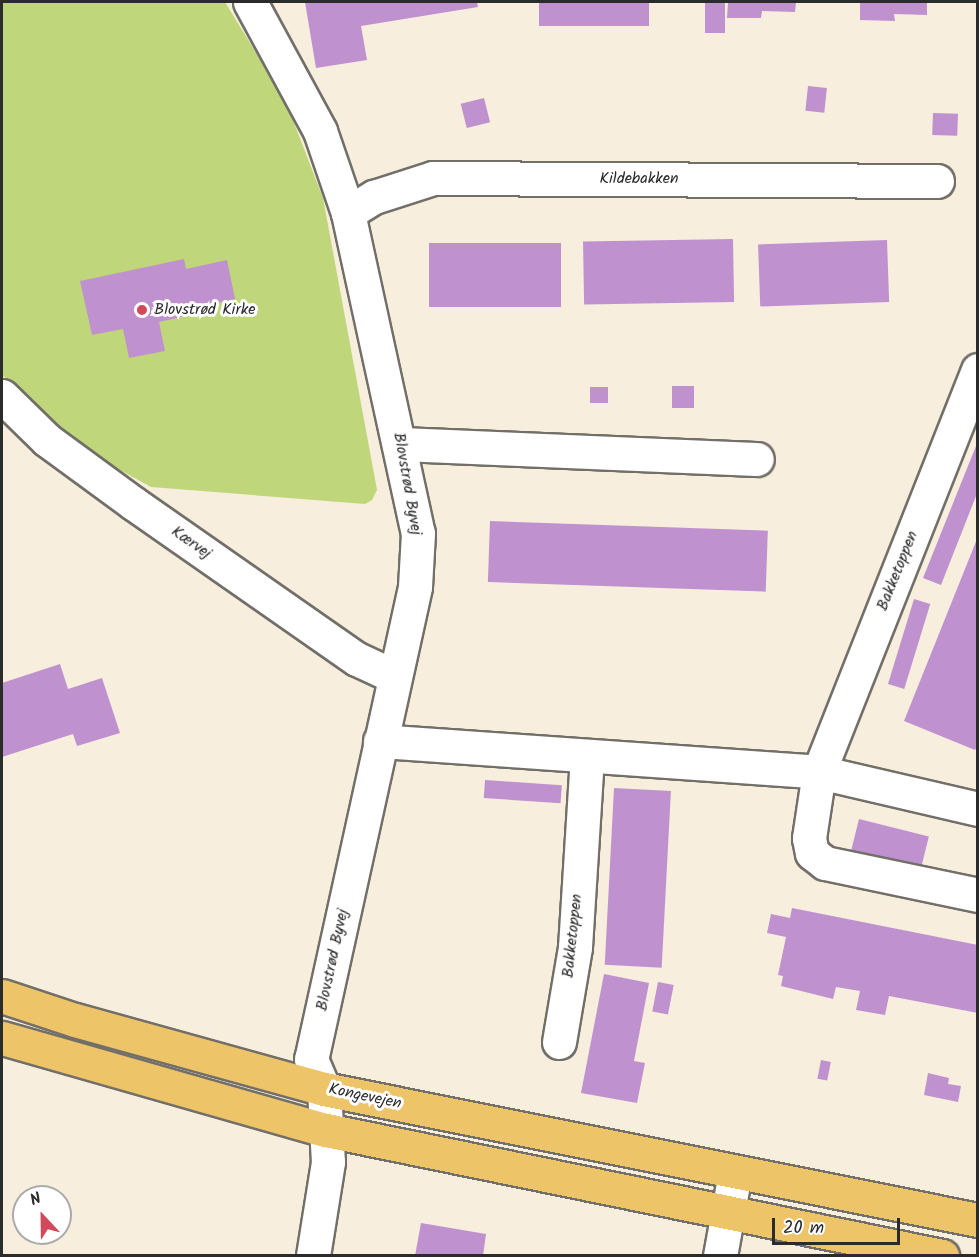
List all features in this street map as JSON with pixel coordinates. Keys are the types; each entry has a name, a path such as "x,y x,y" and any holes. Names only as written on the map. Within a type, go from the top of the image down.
{"main road":[{"name":"Kongevejen","path":"2,996 75,1020 324,1089 978,1220"},
{"path":"2,1038 326,1130 726,1214 942,1256"}],"street":[{"name":"Blovstrød Byvej","path":"250,2 320,131 348,213 418,533 414,587 392,675 380,741 311,1059 324,1089"},
{"name":"Kildebakken","path":"348,213 374,197 433,178 937,181"},
{"name":"Bakketoppen","path":"978,370 819,772 809,838 812,854 825,863 978,896"},
{"name":"Kærvej","path":"2,396 47,440 133,503 357,659 392,675"},
{"path":"400,444 757,459"},
{"path":"380,741 587,758 819,772 978,809"},
{"name":"Bakketoppen","path":"559,1042 575,947 587,758"},
{"path":"313,1256 328,1162 324,1089"},
{"path":"720,1256 735,1173"}],"green space":[{"path":"2,2 225,2 286,102 323,198 377,490 372,500 365,504 151,487 89,453 2,375"}],"building":[{"path":"305,2 477,2 478,7 361,26 367,60 316,68"},
{"path":"539,2 649,2 649,26 539,26"},
{"path":"705,2 725,2 725,33 705,33"},
{"path":"728,2 796,2 795,12 762,11 761,18 727,18"},
{"path":"860,2 927,2 927,15 894,14 895,21 860,20"},
{"path":"808,86 827,88 824,113 805,111"},
{"path":"484,98 490,122 467,128 461,104"},
{"path":"933,113 958,114 957,136 932,135"},
{"path":"733,239 734,302 584,305 583,242"},
{"path":"887,240 889,302 760,306 758,245"},
{"path":"429,243 561,243 561,307 429,307"},
{"name":"Blovstrød Kirke","path":"184,259 186,269 227,260 235,299 198,307 199,313 159,322 165,351 129,358 123,329 92,335 80,281"},
{"path":"672,386 694,386 694,408 672,408"},
{"path":"590,387 608,387 608,403 590,403"},
{"path":"978,441 978,491 941,585 923,578"},
{"path":"490,521 768,531 766,592 488,582"},
{"path":"977,539 978,745 975,750 904,721"},
{"path":"914,599 930,604 904,689 888,684"},
{"path":"60,664 68,689 102,678 120,733 77,746 73,734 2,757 2,683"},
{"path":"485,780 562,785 561,803 484,798"},
{"path":"614,788 671,791 662,968 605,965"},
{"path":"859,819 929,836 921,868 851,851"},
{"path":"792,908 978,945 978,1013 889,996 885,1015 856,1010 860,991 836,987 833,999 781,986 783,976 778,975 786,937 767,933 771,914 790,918"},
{"path":"604,974 649,983 634,1061 645,1063 637,1103 581,1093"},
{"path":"658,982 674,985 668,1015 652,1011"},
{"path":"821,1060 831,1062 827,1081 817,1079"},
{"path":"928,1073 949,1078 948,1084 961,1086 958,1102 924,1095"},
{"path":"421,1223 486,1234 483,1256 415,1256"}],"place":[{"name":"Blovstrød Kirke","path":"142,310"}]}
